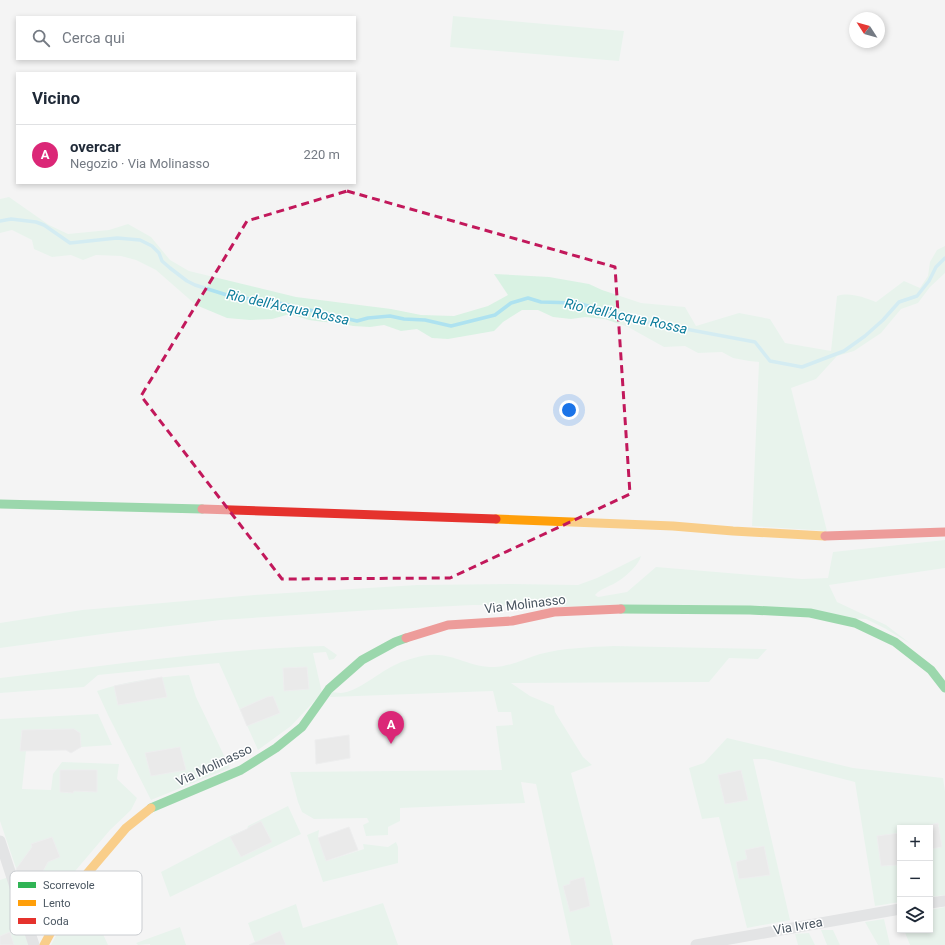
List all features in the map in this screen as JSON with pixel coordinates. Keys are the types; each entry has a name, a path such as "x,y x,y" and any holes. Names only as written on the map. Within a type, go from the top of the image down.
{"street":[{"path":"0,504 357,513 673,526 830,536 945,532"},
{"name":"Via Molinasso","path":"89,871 126,828 152,808 240,770 276,748 302,727 329,689 362,660 395,642 448,625 512,622 554,612 610,609 742,610 810,613 855,623 895,642 931,670 945,688"},
{"path":"0,841 10,872"},
{"path":"933,903 945,901"},
{"name":"Via Ivrea","path":"696,945 897,910"},
{"path":"31,935 34,945"},
{"name":"Via Molinasso","path":"44,945 49,935"}],"highlighted area":[{"path":"347,191 615,267 630,494 450,578 282,579 141,396 247,221"}],"green space":[{"path":"453,16 624,31 619,61 450,47"},
{"path":"9,197 49,225 68,234 109,230 128,224 151,237 170,260 189,271 296,297 391,309 421,315 454,316 488,306 508,295 494,274 549,277 589,284 641,303 685,307 696,326 739,313 770,319 785,343 831,351 837,296 852,295 876,302 904,281 920,288 928,276 930,262 937,250 945,246 945,273 930,287 918,303 901,309 881,333 854,351 837,356 816,379 791,388 827,531 752,526 759,362 733,358 722,352 698,353 685,346 664,347 628,327 605,319 585,317 571,319 553,317 538,310 522,310 503,322 494,331 448,339 432,338 417,329 401,331 384,325 370,327 353,326 309,320 290,314 272,319 250,320 227,318 196,305 156,270 136,260 121,256 96,255 83,260 71,255 52,257 34,249 32,240 12,230 0,233 0,199"},
{"path":"945,540 945,568 829,585 837,602 886,625 911,644 866,619 550,606 473,605 221,620 0,648 0,623 82,610 254,595 417,585 578,585 597,578 641,556 638,563 629,573 617,582 597,593 595,595 598,597 627,592 656,567 802,579 828,578 833,552"},
{"path":"324,646 337,655 334,659 329,660 326,652 313,653 322,693 291,726 258,750 219,663 98,675 84,687 0,693 0,678 202,654"},
{"path":"613,646 767,649 758,659 729,658 709,682 511,683 530,696 554,706 555,712 583,757 592,765 571,773 594,861 613,945 571,945 536,784 521,782 525,803 400,808 400,821 388,827 388,835 366,836 363,825 369,822 367,818 314,819 302,812 290,772 502,770 496,726 513,725 511,712 498,712 493,691 330,697 332,692 348,692 390,667 426,655 447,656 473,664 500,667 540,654 558,650"},
{"path":"189,675 196,697 230,768 151,800 97,691 143,680"},
{"path":"98,714 112,745 81,747 80,733 74,729 22,731 20,751 26,751 22,789 51,790 53,774 62,762 119,764 117,779 137,798 131,810 110,830 75,871 17,871 0,821 0,719"},
{"path":"727,738 853,768 943,778 945,791 945,895 933,897 933,825 897,825 897,902 875,906 855,782 765,759 753,759 790,920 747,928 719,817 702,819 689,768 704,763"},
{"path":"288,806 301,834 170,897 161,872 230,836 247,829 248,826"},
{"path":"319,830 318,838 327,861 364,849 363,844 388,847 396,842 398,847 398,863 323,882 307,835"},
{"path":"9,877 10,880 10,935 27,935 30,945 0,945 0,880"},
{"path":"383,903 398,945 256,945 248,923 296,904 303,928"},
{"path":"945,907 945,945 910,945 905,933 933,933 933,909"},
{"path":"884,919 890,945 878,945 865,922"},
{"path":"180,927 186,945 138,945 136,943"},
{"path":"821,930 833,930 840,945 827,945"},
{"path":"809,933 815,945 798,945 795,934"},
{"path":"56,935 103,935 108,945 51,945"}],"building":[{"path":"307,667 309,689 284,691 283,668"},
{"path":"162,677 167,697 118,705 114,686"},
{"path":"273,696 280,713 247,726 240,709 267,697"},
{"path":"74,729 80,733 81,747 71,753 66,750 20,751 22,730"},
{"path":"349,735 350,758 316,764 315,740"},
{"path":"180,747 186,770 151,776 145,753"},
{"path":"60,770 97,770 97,792 60,792"},
{"path":"741,770 748,800 725,804 718,775"},
{"path":"261,821 272,842 241,857 230,837"},
{"path":"938,823 942,847 933,848 933,825 930,825"},
{"path":"349,827 358,850 326,861 318,838"},
{"path":"897,833 897,865 881,866 877,836"},
{"path":"52,837 60,857 48,862 43,871 17,871 16,869 32,847 31,844"},
{"path":"764,846 770,875 739,879 736,862 747,859 745,850"},
{"path":"584,877 590,906 570,912 563,886 570,884 570,881"},
{"path":"280,931 286,945 249,945"},
{"path":"10,932 14,945 0,945 0,936"}],"waterway":[{"name":"Rio dell'Acqua Rossa","path":"0,221 11,219 36,222 44,225 70,243 117,238 140,240 152,246 159,253 162,261 187,281 195,285 230,296 279,303 357,321 368,318 390,316 404,319 425,320 451,326 495,315 511,303 528,298 541,302 577,303 648,322 755,342 770,361 802,367 844,351 865,336 883,320 899,302 917,296 929,281 936,267 945,258"}],"traffic: fast":[{"path":"0,504 202,509"},
{"path":"621,609 750,610 810,613 855,623 895,642 931,670 945,688"},
{"path":"151,808 241,770 276,748 302,727 329,689 362,660 395,642 406,638"}],"traffic: slow":[{"path":"496,519 673,526 825,536"},
{"path":"89,871 126,828 151,808"},
{"path":"44,945 49,935"}],"traffic: jam":[{"path":"202,509 496,519"},
{"path":"825,536 945,532"},
{"path":"406,638 448,625 512,621 554,612 621,609"}],"place":[{"name":"overcar","path":"391,744"}]}
